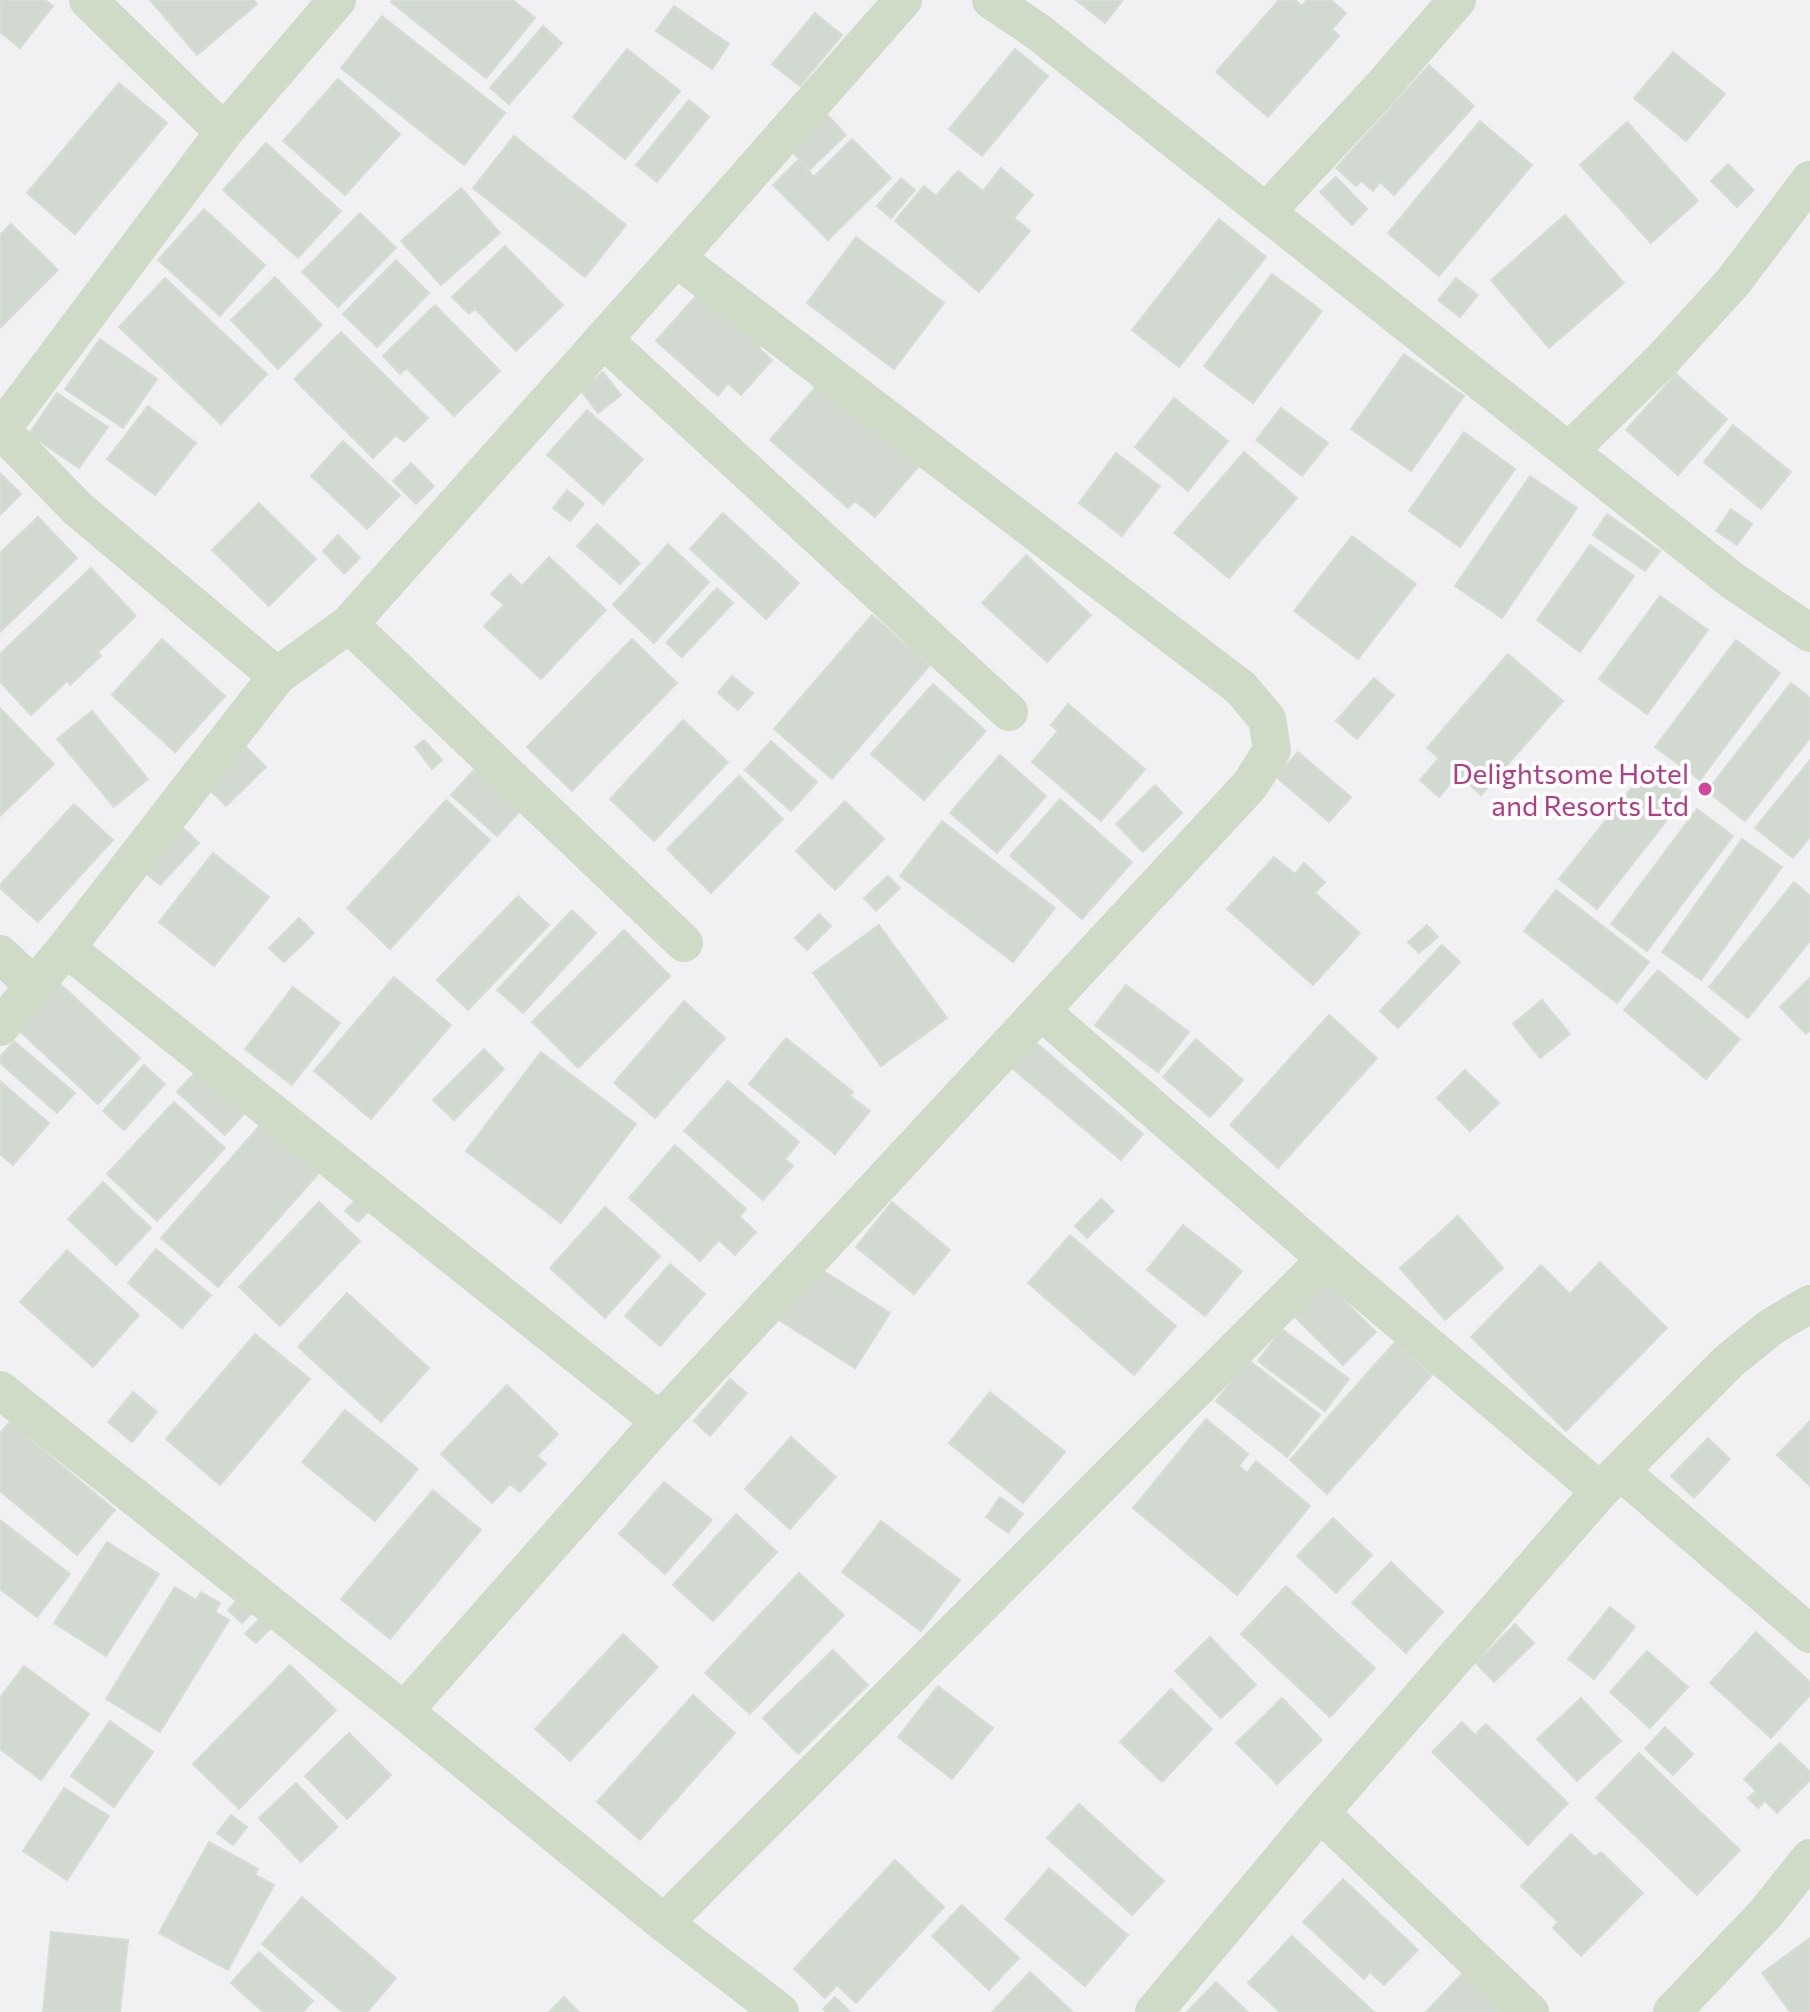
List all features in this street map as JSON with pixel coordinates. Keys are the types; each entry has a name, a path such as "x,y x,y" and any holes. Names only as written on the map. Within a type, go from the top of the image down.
{"street":[{"path":"88,0 224,132"},
{"path":"277,676 78,509 0,430 224,132 337,0"},
{"path":"0,1027 66,948 277,676 349,624 903,0"},
{"path":"991,0 1037,31 1733,581 1810,633"},
{"path":"1266,212 1381,88 1457,0"},
{"path":"1569,451 1662,360 1733,282 1810,180"},
{"path":"404,1711 660,1421 1250,785 1272,750 1267,719 1229,678 676,258"},
{"path":"603,339 1009,712"},
{"path":"349,624 684,943"},
{"path":"66,948 660,1421"},
{"path":"0,954 34,986"},
{"path":"1041,1011 1326,1259 1810,1634"},
{"path":"664,1923 1326,1259"},
{"path":"1154,2012 1320,1813 1610,1481 1729,1361 1771,1327 1810,1304"},
{"path":"0,1390 404,1711 664,1923 780,2012"},
{"path":"1320,1813 1530,2012"},
{"path":"1672,2012 1766,1913 1810,1858"}],"building":[{"path":"0,0 45,0 53,6 20,48 0,32"},
{"path":"150,0 254,0 257,4 197,55"},
{"path":"513,0 535,18 486,78 391,2"},
{"path":"1076,0 1123,0 1105,23"},
{"path":"1279,0 1295,0 1302,6 1307,0 1331,0 1346,13 1332,29 1339,36 1268,117 1216,72"},
{"path":"674,6 729,44 712,69 656,31"},
{"path":"815,13 842,35 800,86 772,64"},
{"path":"382,16 505,113 464,165 341,68"},
{"path":"543,26 562,43 509,104 490,88"},
{"path":"627,49 680,91 625,159 573,117"},
{"path":"1015,49 1048,76 982,156 949,129"},
{"path":"1673,52 1725,94 1686,141 1634,98"},
{"path":"1429,65 1474,106 1394,195 1380,182 1373,191 1361,181 1356,186 1336,168"},
{"path":"338,79 400,134 345,195 283,141"},
{"path":"119,83 167,123 75,234 27,193"},
{"path":"689,100 709,117 657,182 636,165"},
{"path":"822,109 846,135 809,170 785,144"},
{"path":"1480,121 1532,165 1439,276 1388,233"},
{"path":"1627,122 1698,201 1651,243 1580,165"},
{"path":"514,136 626,225 585,277 473,188"},
{"path":"852,139 891,178 828,240 773,185 798,160 814,177"},
{"path":"266,143 341,211 298,258 223,190"},
{"path":"1728,164 1754,190 1737,207 1711,181"},
{"path":"1001,168 1033,195 1014,218 1030,231 979,292 895,221 924,186 936,196 958,171 983,191"},
{"path":"1336,177 1367,209 1352,225 1320,192"},
{"path":"901,178 915,190 891,218 877,206"},
{"path":"461,188 500,233 441,285 401,241"},
{"path":"204,209 265,265 220,316 158,260"},
{"path":"360,213 396,248 338,307 302,272"},
{"path":"1565,215 1624,283 1549,348 1491,280"},
{"path":"1219,219 1266,257 1179,367 1132,330"},
{"path":"11,224 58,270 0,328 0,235"},
{"path":"856,237 944,303 894,369 807,303"},
{"path":"505,246 563,305 516,351 475,309 469,314 452,297"},
{"path":"396,260 429,293 377,347 343,314"},
{"path":"1272,274 1322,311 1253,403 1204,366"},
{"path":"275,277 322,325 278,369 231,320"},
{"path":"165,278 267,374 221,424 119,327"},
{"path":"1456,278 1478,295 1460,317 1438,300"},
{"path":"704,287 766,341 759,348 772,360 741,395 728,383 718,396 656,341"},
{"path":"435,305 500,371 454,416 406,368 400,374 383,356"},
{"path":"341,332 428,418 404,442 396,435 373,458 294,379"},
{"path":"100,339 157,379 123,428 65,389"},
{"path":"1404,354 1464,396 1411,471 1351,429"},
{"path":"603,372 621,395 598,413 581,391"},
{"path":"1676,374 1727,419 1678,475 1626,430"},
{"path":"820,382 918,467 875,517 855,501 848,508 770,440"},
{"path":"57,393 108,427 79,468 29,434"},
{"path":"1174,398 1228,441 1188,491 1135,447"},
{"path":"148,406 196,443 155,495 107,459"},
{"path":"1281,408 1328,443 1302,476 1256,440"},
{"path":"587,410 643,459 603,504 547,455"},
{"path":"1733,425 1791,472 1761,509 1704,462"},
{"path":"1464,432 1515,469 1460,547 1409,511"},
{"path":"343,441 400,495 367,529 311,476"},
{"path":"1244,452 1297,498 1229,578 1174,533"},
{"path":"1116,453 1160,486 1122,536 1079,503"},
{"path":"411,463 434,486 416,504 393,481"},
{"path":"0,473 21,494 0,515"},
{"path":"1530,476 1577,508 1502,618 1455,586"},
{"path":"567,490 584,504 570,521 553,508"},
{"path":"259,503 316,559 269,606 212,550"},
{"path":"1731,509 1752,524 1737,545 1716,531"},
{"path":"723,513 799,583 766,619 690,549"},
{"path":"1607,514 1660,551 1645,571 1593,535"},
{"path":"38,517 77,558 0,632 0,553"},
{"path":"597,524 640,563 620,584 577,546"},
{"path":"338,535 360,558 344,574 323,551"},
{"path":"1352,536 1416,584 1358,659 1294,611"},
{"path":"668,544 709,582 654,643 613,605"},
{"path":"1590,545 1634,576 1580,652 1537,620"},
{"path":"1026,555 1091,615 1047,662 982,603"},
{"path":"549,557 606,610 541,679 484,626 504,605 491,594 510,574 522,586"},
{"path":"91,568 136,616 98,652 101,656 70,685 67,681 31,715 0,682 0,654"},
{"path":"717,588 733,603 682,657 666,643"},
{"path":"1660,596 1708,630 1647,714 1599,679"},
{"path":"872,615 930,665 832,779 774,729"},
{"path":"162,639 225,696 175,752 112,695"},
{"path":"632,639 677,683 572,791 527,747"},
{"path":"1736,640 1780,673 1700,780 1655,747"},
{"path":"1508,654 1563,701 1481,795 1458,774 1439,797 1420,780 1439,758 1427,748"},
{"path":"732,676 753,693 738,710 718,693"},
{"path":"1374,678 1394,695 1357,739 1336,721"},
{"path":"1791,683 1810,698 1810,738 1745,821 1707,791"},
{"path":"933,684 986,731 924,800 871,754"},
{"path":"1068,704 1145,769 1101,821 1032,762 1058,731 1051,725"},
{"path":"0,708 54,764 0,816"},
{"path":"92,711 148,779 114,807 57,739"},
{"path":"683,720 728,762 654,841 610,799"},
{"path":"424,740 442,760 432,769 415,747"},
{"path":"771,741 817,782 791,811 745,770"},
{"path":"246,747 266,767 226,806 206,786"},
{"path":"1298,752 1351,797 1329,822 1276,777"},
{"path":"1000,755 1046,796 997,853 950,813"},
{"path":"1810,760 1810,837 1793,858 1755,828"},
{"path":"1649,766 1686,796 1597,909 1559,879"},
{"path":"475,769 521,810 497,836 451,795"},
{"path":"739,776 783,819 711,893 667,849"},
{"path":"1155,785 1182,813 1143,852 1116,824"},
{"path":"1060,799 1132,862 1082,919 1010,856"},
{"path":"446,800 490,840 390,949 347,908"},
{"path":"845,801 884,839 835,890 796,851"},
{"path":"74,804 113,840 38,922 0,885"},
{"path":"1697,809 1733,836 1647,951 1611,924"},
{"path":"942,821 1055,908 1013,962 900,876"},
{"path":"182,827 199,843 160,885 143,871"},
{"path":"1742,839 1782,867 1701,980 1662,952"},
{"path":"213,853 269,897 214,966 159,922"},
{"path":"1274,857 1295,874 1304,863 1325,882 1315,893 1360,933 1313,985 1227,909"},
{"path":"888,876 900,888 876,911 864,898"},
{"path":"1794,882 1810,896 1810,941 1748,1018 1709,987"},
{"path":"1556,890 1649,962 1617,1003 1524,931"},
{"path":"518,896 549,925 468,1010 437,980"},
{"path":"572,910 596,933 523,1013 497,990"},
{"path":"819,914 831,926 807,950 795,938"},
{"path":"299,918 314,933 284,962 269,948"},
{"path":"879,925 947,1018 881,1066 813,973"},
{"path":"1427,925 1438,937 1419,953 1408,942"},
{"path":"624,930 670,976 578,1068 532,1022"},
{"path":"1442,945 1460,962 1398,1028 1380,1011"},
{"path":"1658,970 1740,1039 1706,1079 1624,1010"},
{"path":"394,977 451,1025 371,1119 314,1071"},
{"path":"1810,978 1810,1030 1806,1034 1780,1007"},
{"path":"56,980 140,1058 98,1104 14,1026"},
{"path":"1126,985 1189,1032 1158,1072 1095,1025"},
{"path":"293,987 340,1023 292,1085 245,1049"},
{"path":"1542,1000 1570,1034 1540,1058 1513,1024"},
{"path":"684,1001 725,1038 655,1118 614,1083"},
{"path":"1329,1015 1377,1058 1278,1168 1230,1125"},
{"path":"786,1038 853,1092 850,1096 870,1111 835,1154 749,1084"},
{"path":"1196,1039 1243,1080 1210,1117 1163,1077"},
{"path":"14,1041 75,1093 57,1113 0,1063 0,1057"},
{"path":"1034,1041 1143,1134 1121,1160 1012,1068"},
{"path":"484,1049 504,1069 454,1120 433,1100"},
{"path":"541,1052 636,1124 561,1223 466,1151"},
{"path":"144,1065 165,1084 124,1130 103,1111"},
{"path":"202,1065 250,1107 225,1135 177,1092"},
{"path":"1465,1070 1499,1103 1470,1131 1437,1098"},
{"path":"0,1081 49,1123 13,1165 0,1154"},
{"path":"728,1081 799,1142 785,1159 793,1166 763,1200 684,1131"},
{"path":"174,1102 225,1148 157,1221 107,1174"},
{"path":"262,1123 319,1173 218,1287 161,1238"},
{"path":"675,1145 746,1209 740,1217 756,1232 735,1255 719,1240 700,1261 629,1198"},
{"path":"103,1182 151,1228 116,1265 68,1219"},
{"path":"361,1194 374,1206 358,1222 345,1211"},
{"path":"1101,1199 1114,1211 1087,1238 1075,1226"},
{"path":"319,1202 360,1241 280,1326 239,1287"},
{"path":"892,1202 950,1250 914,1294 856,1247"},
{"path":"605,1207 660,1256 605,1318 550,1268"},
{"path":"1458,1216 1503,1268 1445,1320 1400,1268"},
{"path":"1183,1225 1242,1271 1205,1316 1147,1270"},
{"path":"1070,1235 1176,1326 1134,1375 1028,1283"},
{"path":"156,1249 211,1295 182,1328 128,1283"},
{"path":"67,1250 139,1315 93,1367 20,1302"},
{"path":"1600,1262 1667,1328 1566,1431 1471,1337 1541,1265 1570,1294"},
{"path":"670,1264 705,1294 660,1346 625,1316"},
{"path":"814,1265 890,1313 855,1368 779,1320"},
{"path":"1325,1281 1376,1332 1343,1365 1292,1314"},
{"path":"347,1293 429,1368 381,1422 298,1347"},
{"path":"1282,1329 1349,1379 1325,1411 1258,1361"},
{"path":"255,1334 310,1379 220,1485 166,1439"},
{"path":"1395,1342 1432,1375 1327,1494 1290,1460"},
{"path":"1248,1360 1320,1415 1287,1457 1216,1401"},
{"path":"730,1379 747,1393 710,1436 694,1421"},
{"path":"507,1385 558,1434 537,1456 546,1464 520,1492 510,1484 492,1503 441,1454"},
{"path":"133,1392 157,1412 132,1442 108,1422"},
{"path":"990,1392 1065,1452 1023,1503 949,1443"},
{"path":"345,1410 418,1469 375,1521 302,1462"},
{"path":"1206,1419 1248,1454 1239,1466 1247,1473 1256,1461 1310,1506 1237,1595 1133,1508"},
{"path":"1810,1421 1810,1486 1777,1455"},
{"path":"10,1422 115,1510 77,1555 0,1491 0,1433"},
{"path":"791,1437 836,1477 790,1529 745,1489"},
{"path":"1708,1438 1730,1459 1694,1498 1671,1476"},
{"path":"664,1482 712,1520 665,1574 619,1534"},
{"path":"433,1490 481,1530 390,1639 341,1599"},
{"path":"1000,1497 1023,1514 1008,1533 986,1517"},
{"path":"736,1514 777,1552 713,1621 673,1585"},
{"path":"1333,1518 1372,1555 1336,1593 1297,1556"},
{"path":"0,1520 70,1574 37,1617 0,1589"},
{"path":"881,1521 960,1580 921,1631 842,1572"},
{"path":"107,1542 159,1574 106,1656 54,1623"},
{"path":"1391,1562 1443,1612 1406,1653 1352,1603"},
{"path":"799,1573 844,1615 750,1714 705,1673"},
{"path":"1286,1586 1375,1668 1330,1717 1241,1634"},
{"path":"175,1587 196,1600 201,1592 220,1603 215,1612 229,1620 160,1732 106,1699"},
{"path":"239,1598 253,1612 242,1623 228,1610"},
{"path":"1610,1607 1635,1627 1594,1679 1568,1659"},
{"path":"261,1617 272,1627 256,1643 245,1634"},
{"path":"1515,1624 1534,1643 1494,1682 1476,1663"},
{"path":"1756,1632 1810,1682 1810,1695 1771,1738 1710,1683"},
{"path":"623,1634 658,1667 570,1761 535,1729"},
{"path":"1210,1637 1256,1685 1221,1718 1175,1671"},
{"path":"833,1650 868,1685 798,1754 763,1718"},
{"path":"1647,1651 1688,1687 1650,1728 1610,1692"},
{"path":"290,1665 336,1710 239,1809 193,1764"},
{"path":"24,1666 89,1714 41,1780 0,1749 0,1698"},
{"path":"938,1686 993,1728 952,1779 898,1737"},
{"path":"1171,1689 1212,1729 1162,1782 1120,1742"},
{"path":"693,1695 735,1733 640,1840 597,1802"},
{"path":"1282,1698 1322,1740 1277,1784 1236,1743"},
{"path":"1581,1698 1621,1741 1577,1781 1537,1739"},
{"path":"110,1721 153,1752 114,1807 71,1776"},
{"path":"1462,1722 1475,1735 1486,1724 1568,1803 1528,1845 1432,1752"},
{"path":"1665,1727 1693,1754 1673,1775 1645,1749"},
{"path":"349,1733 391,1775 347,1819 305,1776"},
{"path":"1780,1743 1810,1772 1810,1780 1777,1813 1765,1801 1758,1808 1748,1798 1756,1791 1744,1779"},
{"path":"1639,1753 1740,1850 1697,1895 1596,1798"},
{"path":"296,1783 338,1827 301,1862 259,1818"},
{"path":"64,1788 109,1816 67,1880 23,1851"},
{"path":"1079,1804 1164,1881 1132,1915 1047,1838"},
{"path":"231,1815 247,1827 233,1845 217,1833"},
{"path":"1571,1834 1595,1857 1601,1852 1643,1893 1581,1956 1553,1928 1558,1922 1521,1886"},
{"path":"209,1842 258,1869 255,1875 274,1885 228,1970 159,1933"},
{"path":"895,1860 944,1907 856,2003 837,1985 825,1998 794,1969"},
{"path":"1049,1868 1128,1935 1085,1986 1005,1919"},
{"path":"1343,1879 1418,1950 1384,1985 1370,1972 1364,1979 1303,1922"},
{"path":"302,1897 396,1978 367,2012 343,2012 262,1944"},
{"path":"962,1905 1019,1958 989,1990 932,1936"},
{"path":"51,1932 128,1940 120,2012 43,2012"},
{"path":"1292,1936 1374,2012 1280,2012 1248,1983"},
{"path":"1810,1938 1810,2012 1790,2012 1762,1973"},
{"path":"259,1952 313,2001 303,2012 263,2012 231,1983"},
{"path":"1030,1972 1073,2012 992,2012"},
{"path":"1463,1973 1504,2012 1426,2012"},
{"path":"1216,1982 1248,2012 1187,2012"},
{"path":"564,1997 579,2012 549,2012"},
{"path":"835,1997 850,2012 826,2012 823,2009"}],"place":[{"name":"Delightsome Hotel and Resorts Ltd","path":"1705,789"}]}
